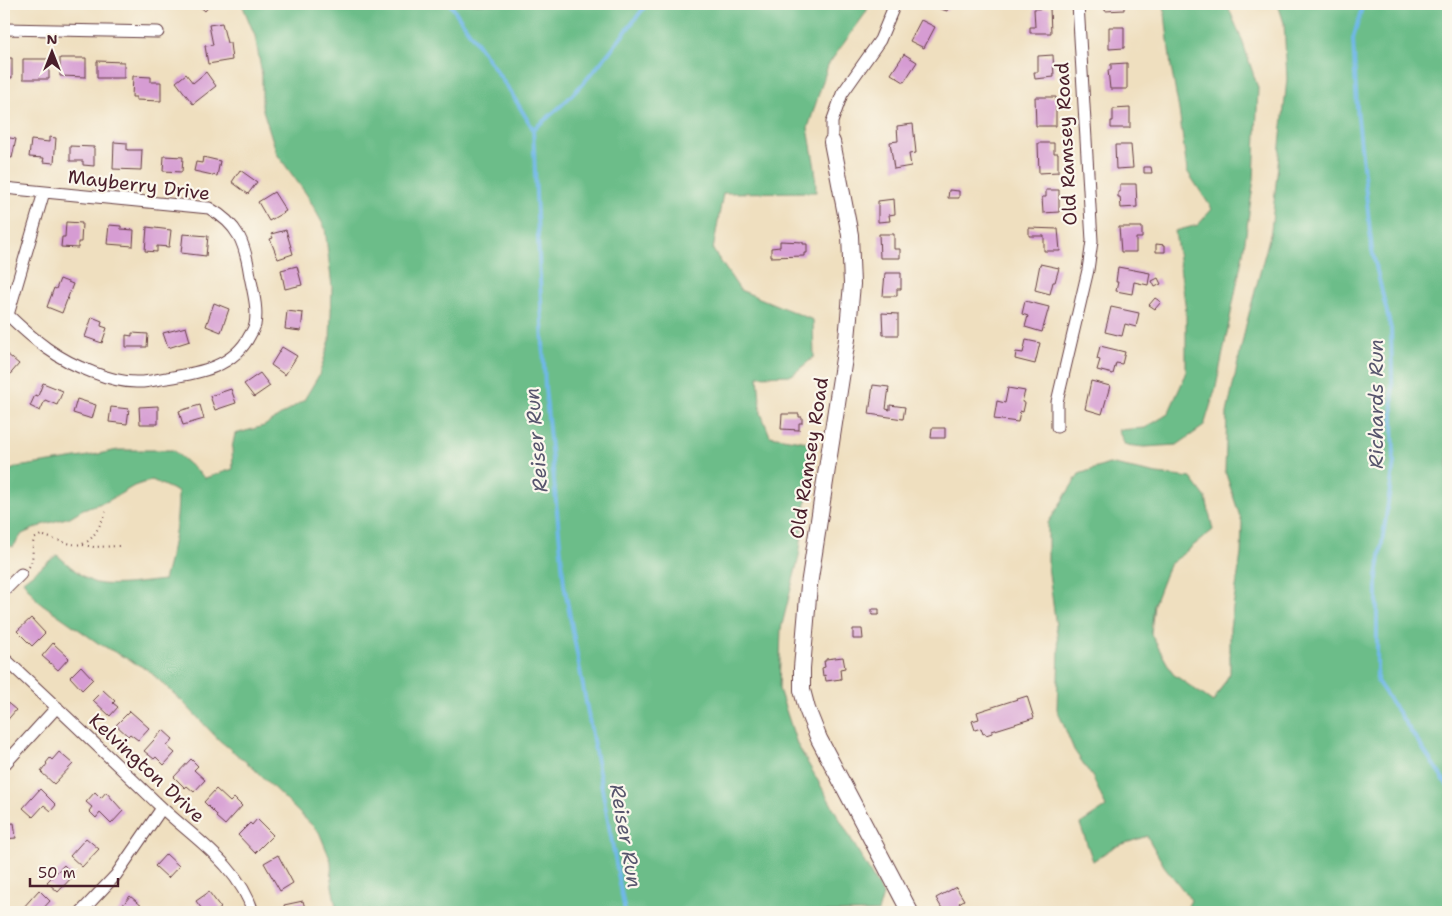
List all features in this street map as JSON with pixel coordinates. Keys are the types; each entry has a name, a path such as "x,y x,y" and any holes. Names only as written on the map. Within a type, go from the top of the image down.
{"street":[{"name":"Old Ramsey Road","path":"895,4 880,40 842,94 832,122 832,142 850,236 852,284 846,349 809,585 802,690 807,709 820,740 910,912"},
{"name":"Old Ramsey Road","path":"1057,428 1057,402 1088,270 1092,240 1078,4"},
{"path":"4,30 158,32"},
{"name":"Mayberry Drive","path":"4,188 209,208 223,216 238,231 247,253 255,308 255,326 246,343 236,355 219,365 177,376 140,382 116,380 72,364 36,342 6,317"},
{"path":"6,317 44,192"},
{"path":"4,591 21,574"},
{"name":"Kelvington Drive","path":"4,658 227,867 249,898 253,912"},
{"path":"4,765 57,707"},
{"path":"81,912 116,875 162,808"}],"path":[{"path":"82,545 91,540 106,512"},
{"path":"21,574 30,565 33,558 32,547 34,539 40,536 73,545 94,547 120,546"}],"green space":[{"path":"242,4 870,4 865,14 828,65 808,128 815,168 816,192 723,193 713,250 740,290 813,320 814,357 792,375 758,376 761,413 770,436 814,443 799,556 781,629 779,689 797,744 883,895 878,912 337,912 332,886 331,861 319,832 251,766 219,740 183,702 148,670 98,643 38,601 23,581 57,555 81,575 96,583 120,584 164,580 174,536 178,492 152,480 134,486 108,501 22,534 13,547 4,543 4,473 17,467 118,450 173,450 205,478 233,469 232,448 235,434 264,426 304,400 319,375 330,340 332,287 325,228 307,195 277,154 262,107 262,75 255,36"},
{"path":"1164,4 1227,4 1242,40 1258,88 1254,179 1243,254 1216,387 1204,426 1177,445 1144,447 1125,445 1118,430 1145,428 1168,414 1186,374 1186,310 1175,231 1198,225 1212,209 1187,171 1171,67"},
{"path":"1278,4 1448,4 1448,912 1185,912 1191,900 1164,866 1147,836 1114,847 1093,861 1080,824 1106,807 1093,778 1074,750 1057,709 1059,649 1048,566 1048,523 1079,474 1109,464 1157,474 1191,478 1206,498 1213,530 1169,565 1154,604 1151,634 1173,674 1213,702 1230,673 1230,628 1241,554 1242,523 1225,471 1227,413 1246,325 1271,231 1287,79 1284,23"}],"building":[{"path":"197,4 211,4 205,11"},
{"path":"925,4 949,4 947,11"},
{"path":"1105,4 1124,4 1124,10 1105,11"},
{"path":"1050,8 1051,33 1030,33 1030,27 1035,27 1034,9"},
{"path":"921,20 935,27 924,48 910,41"},
{"path":"222,23 227,43 230,43 232,60 208,64 205,46 213,45 209,25"},
{"path":"1109,27 1124,27 1124,48 1109,49"},
{"path":"904,54 917,62 904,82 891,74"},
{"path":"1053,55 1054,77 1035,79 1034,72 1038,72 1038,56"},
{"path":"4,58 12,58 12,78 4,77"},
{"path":"60,58 86,58 86,77 60,76"},
{"path":"23,59 49,59 49,79 23,79"},
{"path":"97,61 124,62 124,78 97,78"},
{"path":"1127,63 1127,89 1110,89 1108,70 1111,70 1111,64"},
{"path":"206,72 216,86 193,104 176,82 186,74 193,83"},
{"path":"133,76 151,77 151,82 161,82 161,101 136,100 136,97 132,97"},
{"path":"1035,97 1056,97 1056,126 1036,126"},
{"path":"1130,108 1130,128 1111,128 1113,109"},
{"path":"913,124 916,153 909,154 911,166 894,169 890,142 898,141 897,126"},
{"path":"4,137 16,139 12,158 4,156"},
{"path":"49,137 56,138 54,163 43,162 44,158 29,157 31,140 49,142"},
{"path":"114,142 127,143 127,150 142,150 141,170 113,169"},
{"path":"1038,143 1054,143 1054,153 1058,153 1058,172 1039,173"},
{"path":"1115,145 1131,145 1133,168 1116,169"},
{"path":"70,146 94,147 94,166 83,165 83,161 70,161"},
{"path":"164,156 183,157 182,172 163,171"},
{"path":"203,157 220,161 217,176 194,171 196,162 202,163"},
{"path":"1144,167 1151,167 1152,173 1144,173"},
{"path":"240,170 257,182 248,194 232,182"},
{"path":"1120,184 1136,184 1137,207 1121,208 1120,197 1118,197"},
{"path":"949,190 959,191 959,198 948,198"},
{"path":"1046,190 1059,190 1059,212 1043,213 1042,197 1046,197"},
{"path":"274,192 286,211 269,221 258,202"},
{"path":"894,199 895,214 889,215 890,221 878,222 878,201"},
{"path":"66,222 82,223 81,242 78,242 78,248 61,247 62,237 65,237"},
{"path":"109,225 121,226 121,229 134,230 133,246 107,244"},
{"path":"147,227 171,230 169,247 157,246 157,252 145,251"},
{"path":"1119,227 1142,227 1142,238 1136,238 1136,252 1121,252"},
{"path":"1029,228 1058,229 1060,251 1044,251 1044,236 1029,236"},
{"path":"286,230 293,254 278,259 270,239 273,238 271,234"},
{"path":"183,234 208,236 206,256 181,253"},
{"path":"879,234 894,234 894,249 900,249 900,258 880,258"},
{"path":"780,241 803,242 803,244 807,244 807,253 804,253 804,256 771,257 771,248 780,247"},
{"path":"1156,244 1165,245 1165,252 1156,252"},
{"path":"1040,264 1059,268 1050,294 1035,290"},
{"path":"297,266 302,285 285,289 281,270"},
{"path":"1118,267 1150,273 1148,285 1134,282 1132,294 1116,291"},
{"path":"885,273 901,273 901,289 897,289 897,296 883,296"},
{"path":"1158,278 1161,284 1155,287 1152,281"},
{"path":"60,279 73,284 62,313 47,307 54,288 56,289"},
{"path":"1155,298 1161,302 1155,309 1149,305"},
{"path":"1025,301 1049,307 1042,332 1025,327 1028,316 1022,314"},
{"path":"214,303 229,309 221,332 206,326"},
{"path":"1111,307 1139,313 1136,327 1125,324 1122,336 1105,332"},
{"path":"287,311 303,313 301,331 285,329"},
{"path":"882,313 898,314 898,335 883,335"},
{"path":"92,317 102,321 101,326 107,328 102,343 85,337"},
{"path":"186,327 190,341 168,348 163,333"},
{"path":"132,333 148,334 147,347 126,347 126,335 132,336"},
{"path":"1026,340 1040,343 1035,364 1015,359 1016,352 1023,353"},
{"path":"1100,346 1125,352 1122,364 1116,363 1113,374 1097,370 1100,360 1097,359"},
{"path":"282,347 297,356 285,375 271,365"},
{"path":"7,354 19,364 6,379 4,377 4,358"},
{"path":"260,373 270,386 254,397 244,384"},
{"path":"1091,381 1110,386 1102,414 1085,409"},
{"path":"43,383 63,391 57,405 45,400 40,411 30,406 35,395 38,396"},
{"path":"873,385 889,387 886,409 890,410 890,405 905,407 903,419 869,414"},
{"path":"1008,388 1025,391 1022,402 1025,403 1023,412 1020,411 1018,422 994,419 997,401 1005,403"},
{"path":"231,389 236,403 215,410 210,396"},
{"path":"77,399 96,405 92,419 73,413"},
{"path":"200,405 204,419 183,425 179,411"},
{"path":"158,406 158,424 140,424 139,407"},
{"path":"111,407 129,409 127,424 109,422"},
{"path":"782,414 799,414 799,417 802,417 802,423 799,423 799,430 781,429"},
{"path":"932,428 945,428 945,438 931,438"},
{"path":"872,609 879,609 879,615 872,615"},
{"path":"31,618 45,633 32,646 17,631"},
{"path":"853,629 862,629 863,639 853,639"},
{"path":"53,643 69,658 58,670 42,656"},
{"path":"843,657 845,668 840,669 841,679 826,681 822,668 825,667 824,661 826,659"},
{"path":"81,666 93,679 82,690 70,677"},
{"path":"103,690 115,701 113,703 118,707 110,716 93,700"},
{"path":"1027,696 1034,718 992,731 992,733 986,735 985,733 983,734 981,728 975,730 972,721 979,719 977,712"},
{"path":"4,700 16,710 4,724"},
{"path":"130,711 149,728 138,740 130,734 128,736 116,725"},
{"path":"163,730 173,739 167,746 175,753 164,765 156,757 154,759 144,751"},
{"path":"59,752 73,764 54,784 41,772 50,758 52,760"},
{"path":"191,759 198,766 194,770 205,780 194,792 187,786 185,788 174,777"},
{"path":"40,789 56,805 51,811 44,805 33,817 23,808"},
{"path":"216,789 230,802 234,798 242,806 225,825 204,802"},
{"path":"95,792 101,798 106,792 123,811 111,824 100,813 96,818 89,811 92,807 86,802"},
{"path":"257,819 273,835 255,853 238,835"},
{"path":"14,823 16,838 4,839 4,824"},
{"path":"86,838 99,849 82,867 70,856"},
{"path":"166,854 179,866 168,878 155,866"},
{"path":"278,855 293,883 280,891 264,863"},
{"path":"64,865 74,875 58,892 47,882"},
{"path":"956,887 964,900 959,903 965,912 944,912 936,898"},
{"path":"39,890 50,901 40,912 26,912 22,909"},
{"path":"209,892 221,908 216,912 204,912 196,901"},
{"path":"130,896 143,907 139,912 117,912"},
{"path":"303,901 306,912 285,912 284,905"}],"waterway":[{"name":"Reiser Run","path":"450,4 510,91 533,129 545,387 564,584 625,912"},
{"name":"Reiser Run","path":"533,129 580,87 647,4"},
{"name":"Richards Run","path":"1363,4 1353,39 1357,108 1372,250 1391,329 1394,463 1377,577 1377,681 1448,786"}]}
